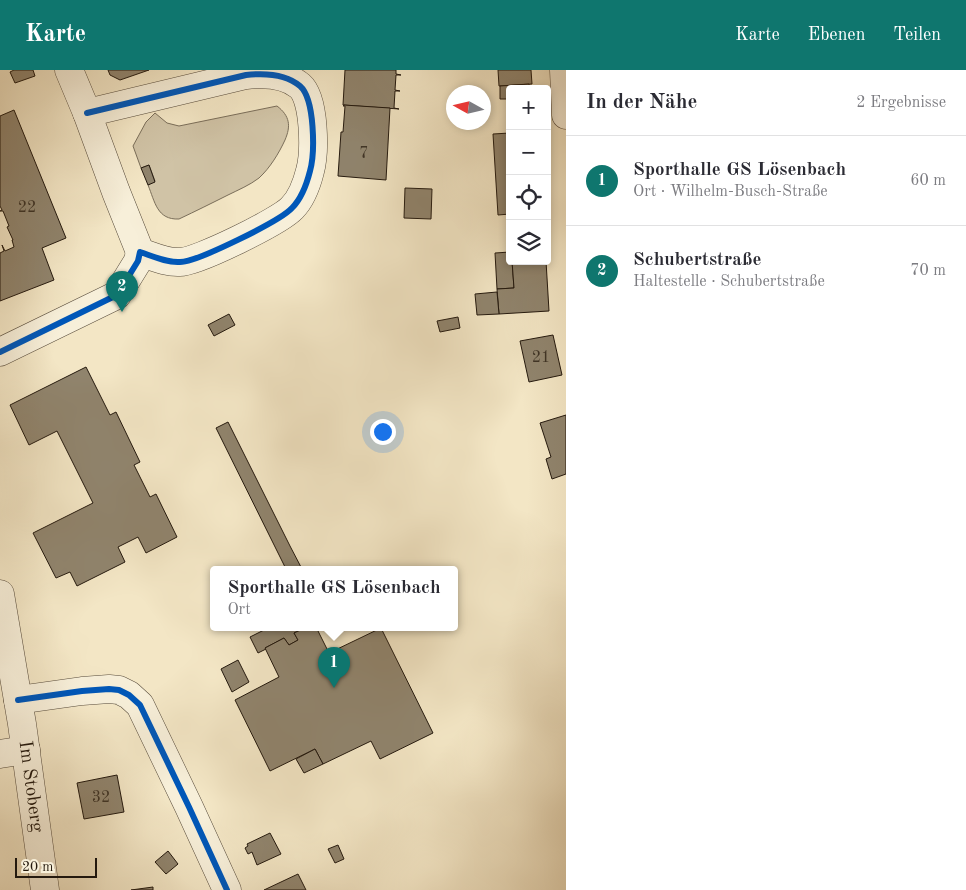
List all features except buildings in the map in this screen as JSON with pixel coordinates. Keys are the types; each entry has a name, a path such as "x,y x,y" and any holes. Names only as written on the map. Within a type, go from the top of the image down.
{"street":[{"path":"0,352 117,295 138,261 140,252 69,70"},
{"path":"564,70 566,115"},
{"path":"87,113 254,74 278,76 291,80 301,86 306,95 311,110 312,158 303,190 292,209 262,227 202,257 188,261 172,262 140,252"},
{"name":"Im Stoberg","path":"0,594 18,700 13,752 45,890"},
{"path":"18,700 109,689 129,694 140,705 227,890"}],"shaded area":[{"path":"277,106 287,117 288,130 277,155 259,178 179,219 172,219 161,213 148,185 155,181 149,165 141,168 133,146 146,122 155,113 167,123 179,126"}],"cycle path":[{"path":"0,352 117,295 138,261 140,252 170,261 180,262 189,260 220,248 272,222 292,208 303,191 309,176 313,152 309,102 300,86 282,77 267,74 246,75 87,113"},
{"path":"18,700 109,689 119,690 129,695 140,705 227,890"}],"place":[{"name":"Schubertstraße","path":"122,312"},
{"name":"Sporthalle GS Lösenbach","path":"334,688"}]}
